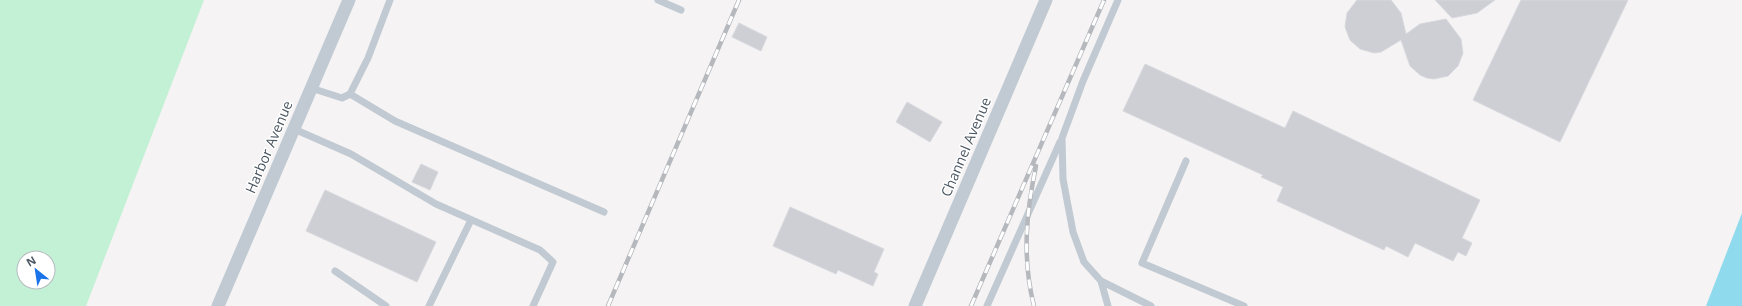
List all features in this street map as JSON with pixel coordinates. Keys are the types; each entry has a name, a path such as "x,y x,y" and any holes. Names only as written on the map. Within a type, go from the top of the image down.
{"street":[{"name":"Harbor Avenue","path":"218,306 349,0"},
{"name":"Channel Avenue","path":"915,306 1046,0"}],"lane":[{"path":"311,88 342,98 350,94 368,58 390,0"},
{"path":"658,0 681,10"},
{"path":"987,306 1028,212 1055,158 1083,81 1118,0"},
{"path":"350,94 395,121 604,212"},
{"path":"294,129 351,154 436,204 540,250 553,262 533,306"},
{"path":"1062,138 1062,179 1072,232 1084,262 1101,281 1151,306"},
{"path":"1186,161 1142,263 1244,306"},
{"path":"429,306 471,220"},
{"path":"335,271 386,306"},
{"path":"1101,281 1108,306"}],"green space":[{"path":"0,0 204,0 86,306 0,306"}],"water":[{"path":"1742,213 1742,306 1706,306"}],"building":[{"path":"1357,0 1391,0 1401,13 1406,34 1420,24 1446,19 1461,39 1463,53 1458,66 1448,76 1434,79 1427,78 1420,75 1410,66 1401,40 1381,52 1374,53 1360,49 1350,40 1345,27 1347,13"},
{"path":"1435,0 1495,0 1477,13 1452,18"},
{"path":"1521,0 1628,0 1560,142 1473,100"},
{"path":"739,23 767,37 761,51 732,37"},
{"path":"1145,64 1285,128 1293,111 1480,200 1462,238 1472,243 1466,256 1458,252 1453,261 1415,243 1408,257 1386,246 1384,250 1277,201 1283,187 1261,177 1263,175 1123,111"},
{"path":"907,102 942,122 930,142 896,122"},
{"path":"421,164 438,172 430,190 412,182"},
{"path":"325,190 436,242 417,282 306,231"},
{"path":"790,207 884,249 874,272 878,274 873,286 838,270 836,274 773,246"}],"railway":[{"path":"608,306 739,0"},
{"path":"971,306 1104,0"},
{"path":"1034,306 1028,271 1027,236 1030,201 1036,166"}]}
